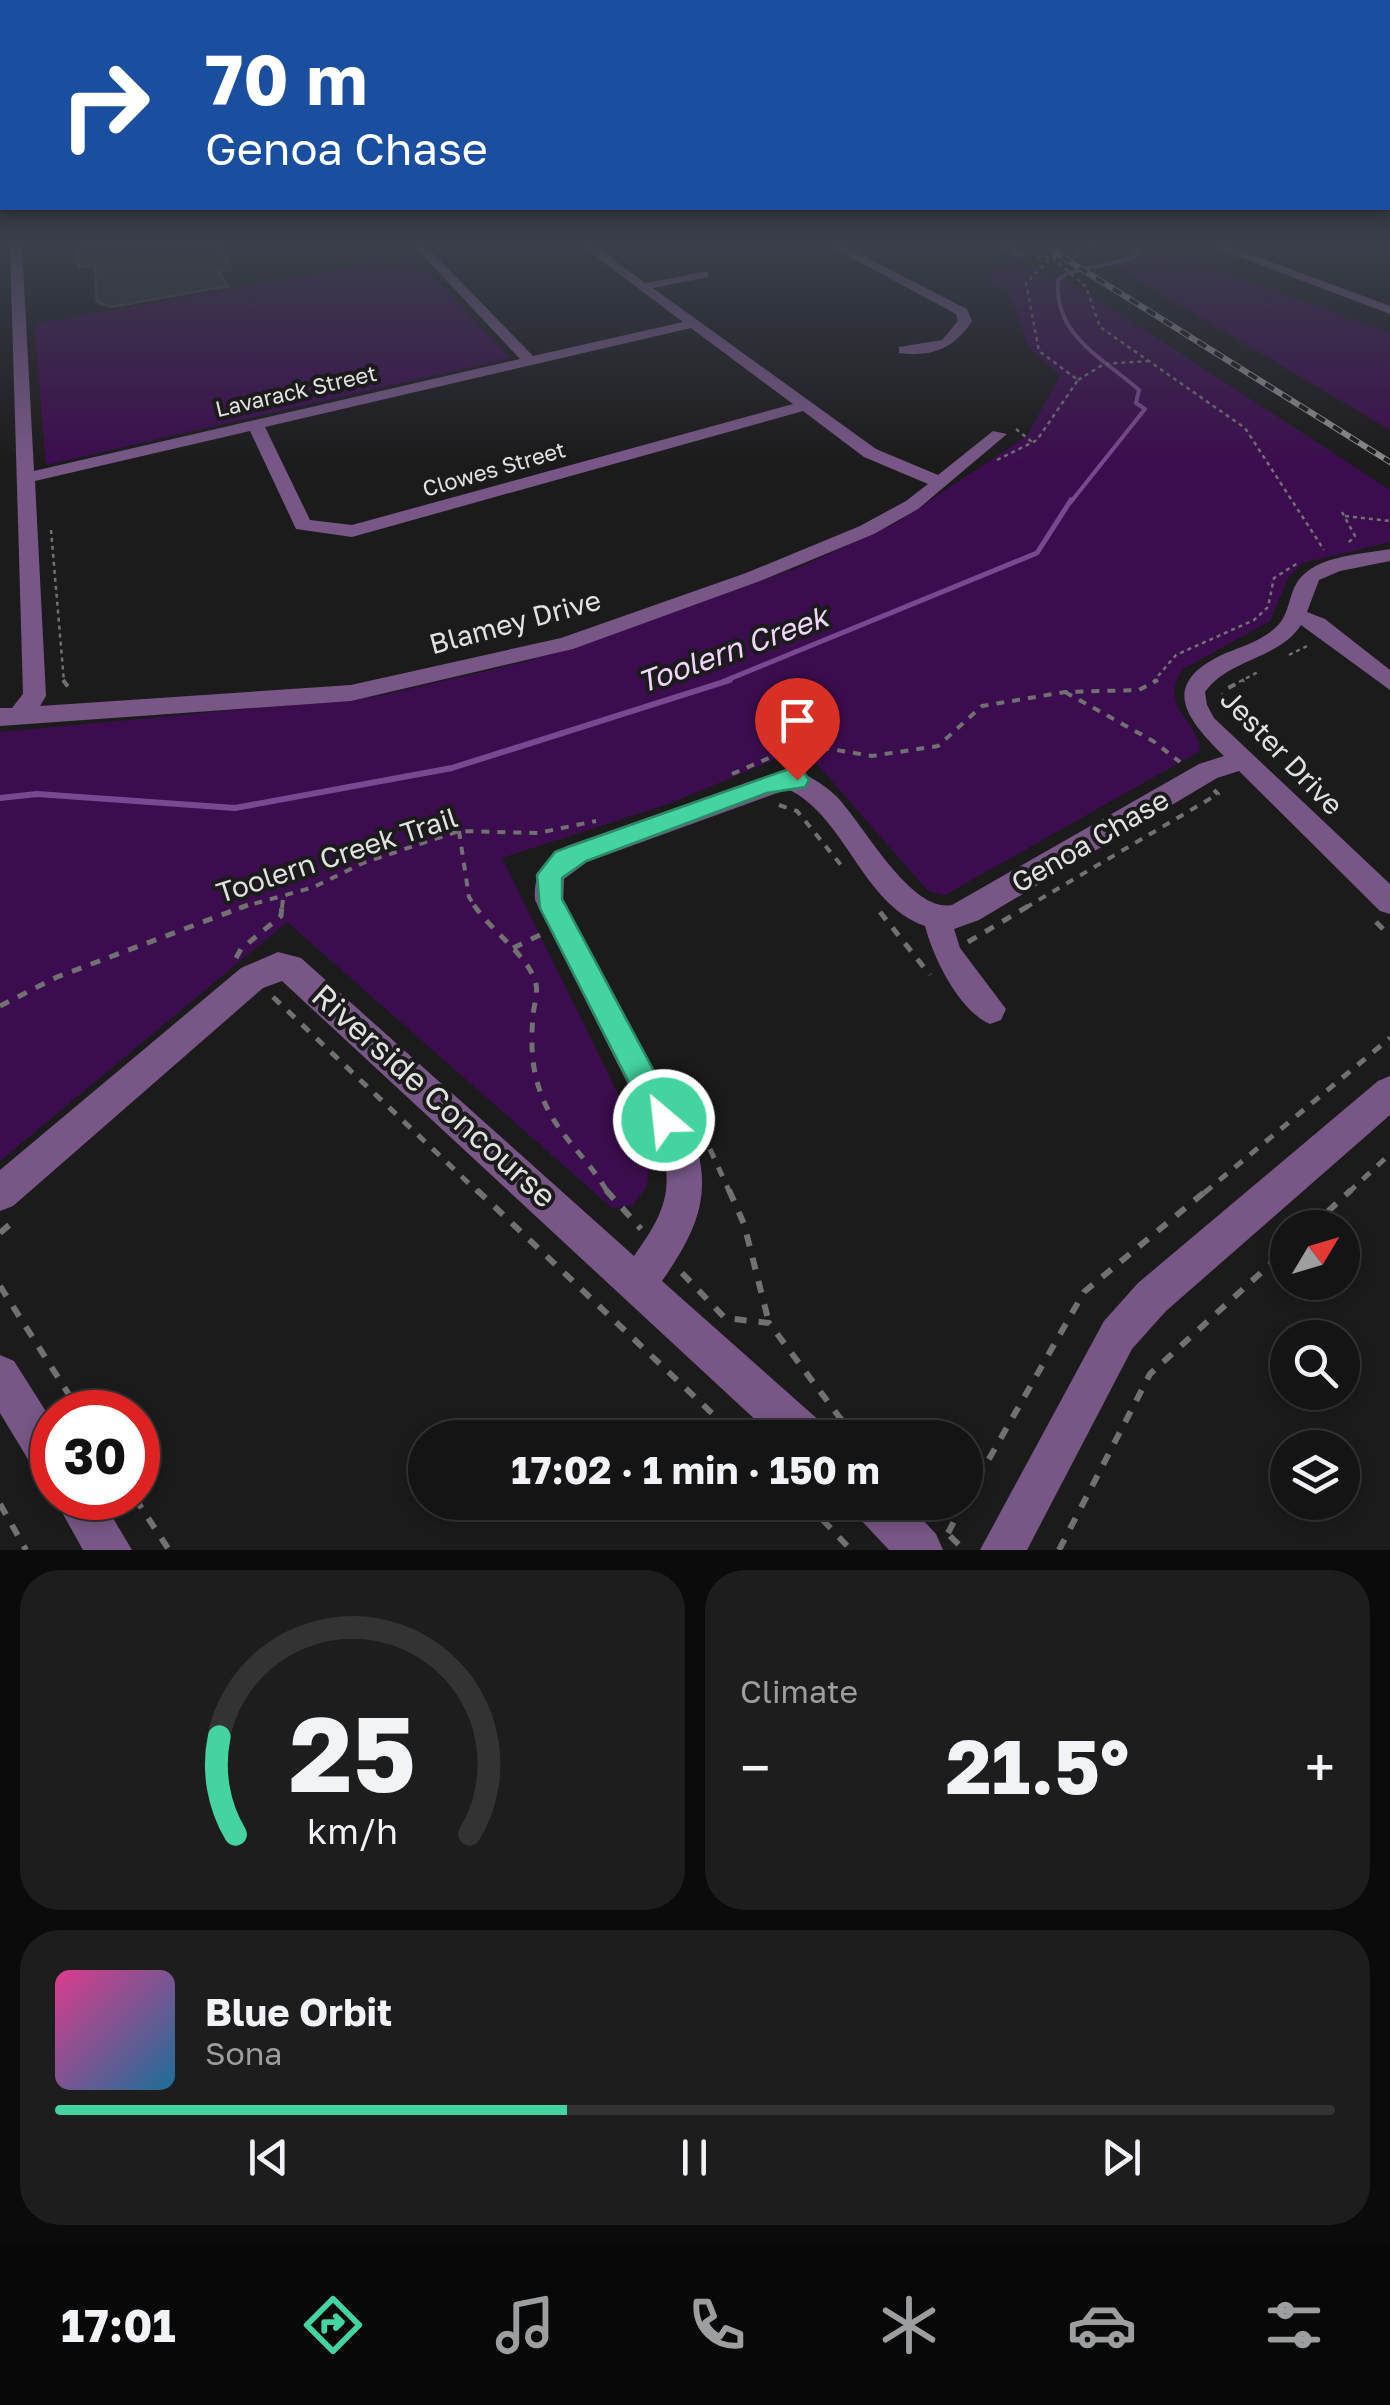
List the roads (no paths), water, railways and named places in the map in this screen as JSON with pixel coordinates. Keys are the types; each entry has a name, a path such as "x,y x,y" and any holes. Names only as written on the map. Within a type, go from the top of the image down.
{"street":[{"path":"10,716 35,696 28,477 13,318"},
{"path":"489,318 530,360"},
{"path":"684,318 870,453 941,483"},
{"path":"904,350 943,347 953,342 964,318"},
{"name":"Lavarack Street","path":"28,477 692,324"},
{"name":"Clowes Street","path":"256,424 303,525 352,531 803,406"},
{"name":"Blamey Drive","path":"10,716 350,693 564,644 825,549 912,505 999,434"},
{"name":"Jester Drive","path":"1390,555 1334,566 1312,576 1306,582 1307,620 1212,669 1194,691 1196,706 1206,724 1390,902"},
{"path":"1307,620 1390,682"},
{"name":"Genoa Chase","path":"937,919 969,911 1200,776 1242,760"},
{"path":"639,1282 678,1224 689,1197 689,1177 682,1152 561,924 547,887 549,875 564,860 789,778 819,796 904,898 937,919 947,955 990,1008"},
{"name":"Riverside Concourse","path":"0,1193 252,978 278,966 303,976 788,1420"},
{"path":"1003,1550 1118,1334 1152,1297 1390,1093"},
{"path":"0,1375 30,1424"},
{"path":"90,1520 109,1550"},
{"path":"901,1520 934,1542"}],"waterway":[{"name":"Toolern Creek","path":"1065,318 1083,344 1139,390 1136,403 1145,409 1070,503"},
{"name":"Toolern Creek","path":"722,682 1037,553 1071,500"},
{"name":"Toolern Creek","path":"0,798 37,794 235,808 452,768 730,680"}],"railway":[{"path":"1161,318 1390,462"}]}
